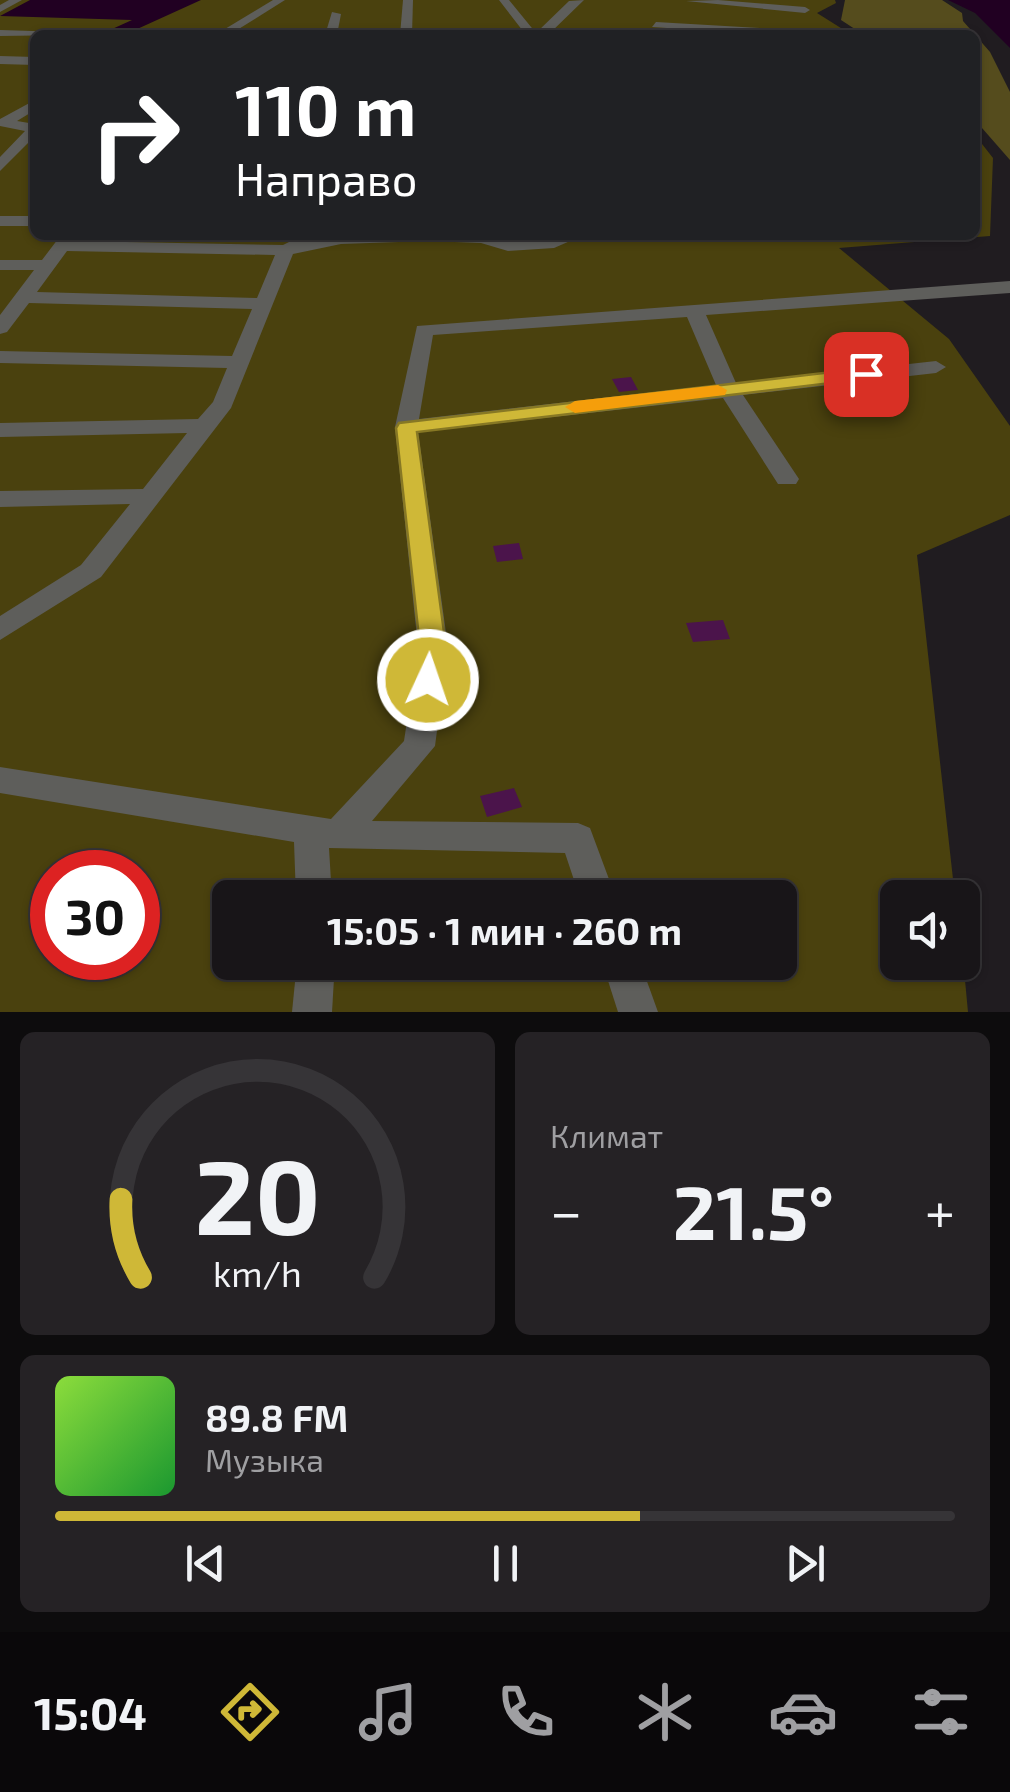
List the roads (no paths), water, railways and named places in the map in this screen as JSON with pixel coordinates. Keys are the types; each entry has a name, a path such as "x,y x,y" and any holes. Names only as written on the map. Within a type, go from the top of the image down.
{"street":[{"path":"1,8 17,0"},
{"path":"229,30 280,0"},
{"path":"406,30 408,0"},
{"path":"504,0 528,30"},
{"path":"548,30 565,6 579,0"},
{"path":"650,30 692,1 805,10"},
{"path":"333,30 336,14"},
{"path":"751,16 772,30"},
{"path":"656,25 724,30"},
{"path":"0,33 30,34"},
{"path":"0,60 30,61"},
{"path":"2,124 30,107"},
{"path":"2,124 30,127"},
{"path":"0,166 30,133"},
{"path":"0,221 30,221"},
{"path":"0,328 66,240 286,250 341,240"},
{"path":"0,630 91,571 224,403 286,250 306,240"},
{"path":"488,240 508,246 562,240"},
{"path":"1,265 49,264"},
{"path":"317,880 324,833 420,746 433,647 406,428 424,330 1010,288"},
{"path":"24,297 262,304"},
{"path":"694,310 728,389 787,480"},
{"path":"0,357 239,362"},
{"path":"406,428 936,367"},
{"path":"0,430 205,426"},
{"path":"0,499 150,496"},
{"path":"0,780 324,833 578,838 592,880"},
{"path":"312,1012 315,980"},
{"path":"626,980 638,1012"}]}
